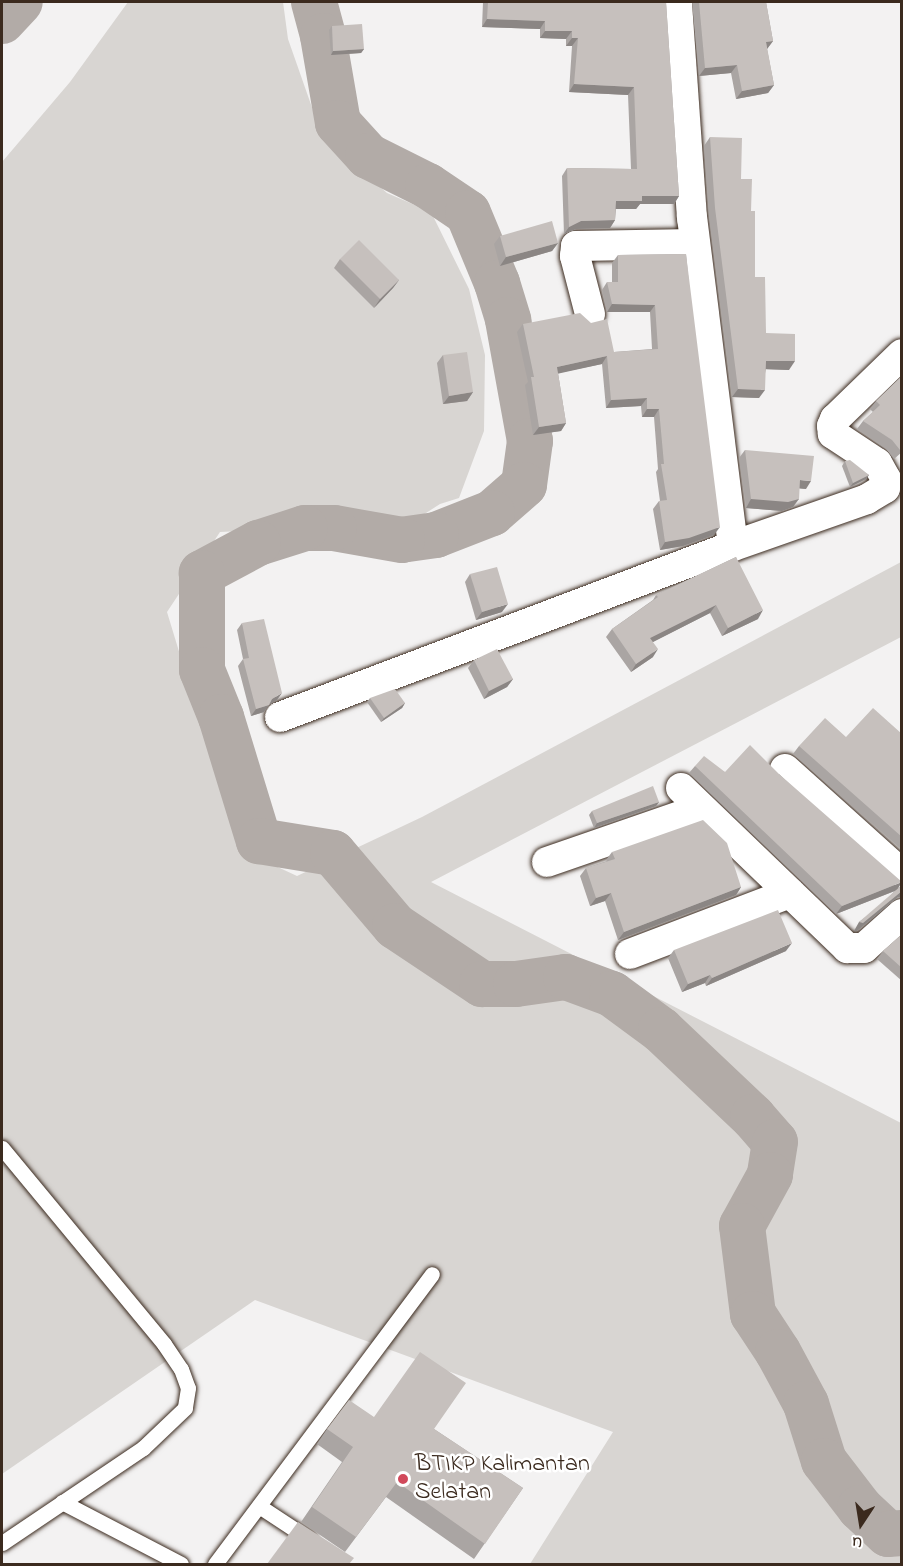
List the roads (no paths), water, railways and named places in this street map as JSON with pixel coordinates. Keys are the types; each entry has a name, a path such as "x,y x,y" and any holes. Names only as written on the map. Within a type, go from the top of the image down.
{"street":[{"path":"677,2 695,244 733,546"},
{"path":"590,314 575,256 576,246 695,244"},
{"path":"280,717 733,546 867,499 885,488 886,478 877,463 833,434 831,426 835,419 902,354"},
{"path":"785,769 902,874"},
{"path":"547,862 690,799 847,948 864,948 902,914"},
{"path":"630,954 790,893"}],"lane":[{"path":"2,1148 164,1344 181,1369 188,1388 185,1408 174,1421 143,1448 2,1543"},
{"path":"215,1564 432,1275"},
{"path":"62,1502 181,1564"},
{"path":"259,1506 317,1545"}],"waterway":[{"path":"2,21 20,2"},
{"path":"314,2 323,36 338,123 368,156 428,186 468,213 497,283 508,320 530,441 524,485 492,513 436,535 402,540 334,528 305,528 258,543 202,573 202,670 221,717 259,841 333,853 395,926 482,984 516,984 566,977 612,994 661,1030 753,1117 775,1142 770,1175 742,1226 753,1314 778,1352 806,1404 824,1461 860,1508 888,1534 902,1533"}],"place":[{"name":"BTIKP Kalimantan Selatan","path":"403,1479"}]}
